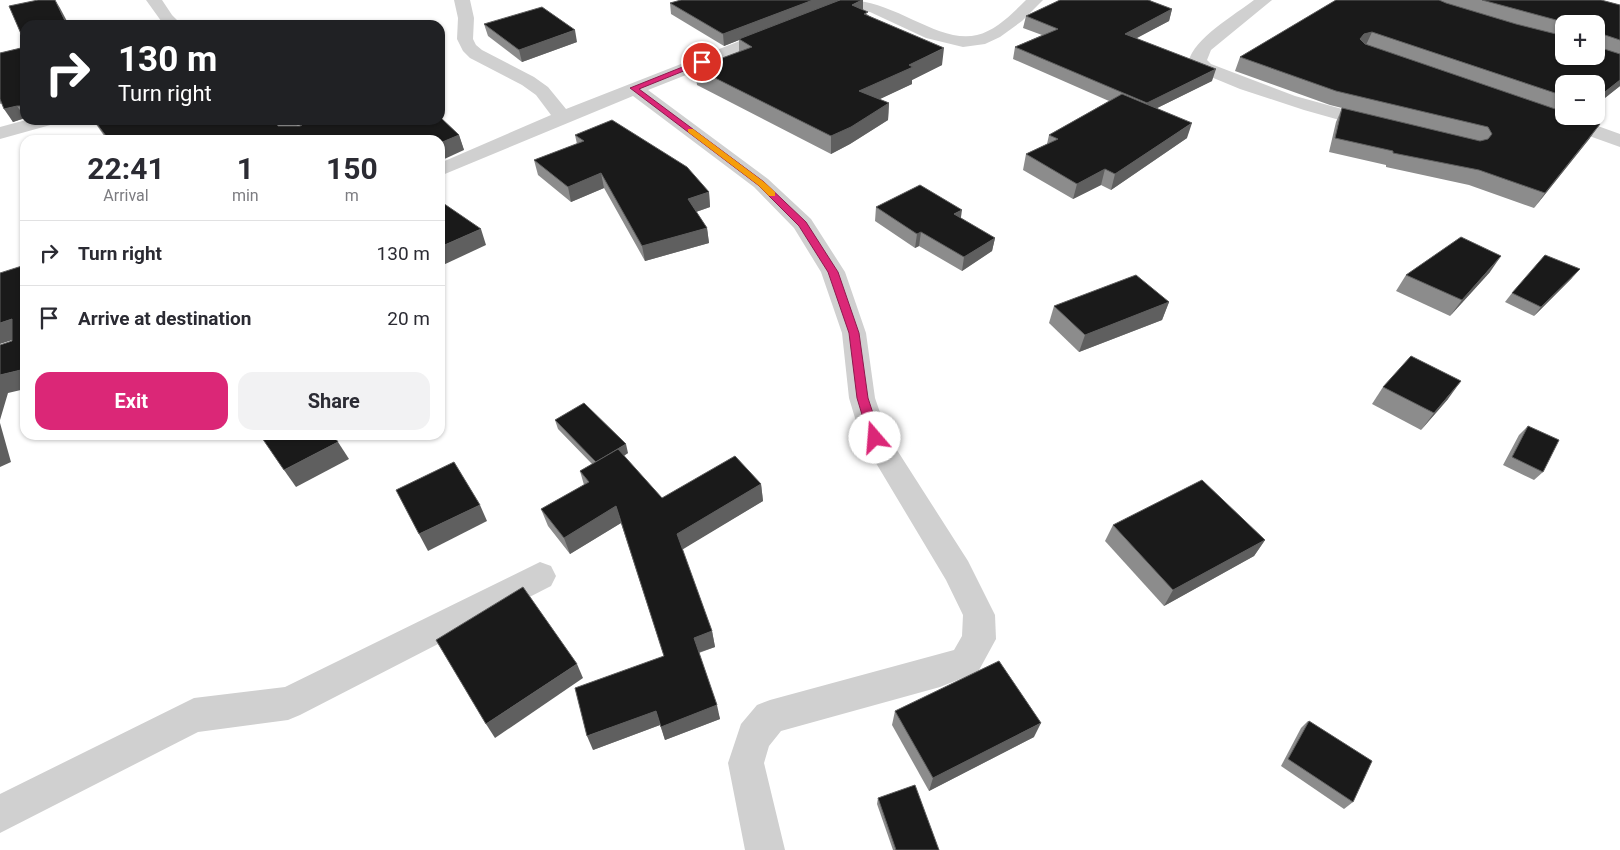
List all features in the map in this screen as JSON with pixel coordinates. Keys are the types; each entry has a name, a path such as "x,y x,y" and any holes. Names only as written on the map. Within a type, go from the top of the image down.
{"street":[{"path":"154,0 164,20"},
{"path":"462,0 466,18 465,39 470,47 476,54 528,81 542,91 562,117"},
{"path":"812,19 848,3 874,9 944,40 962,42 981,39 1000,29 1035,0"},
{"path":"1264,0 1204,47 1198,55 1198,61 1205,68 1323,111 1388,127"},
{"path":"445,168 562,117 786,29"},
{"path":"634,88 761,184 803,224 833,272 854,333 862,398 875,438 957,572 979,615 979,639 966,661 940,672 770,717 754,737 746,763 765,850"},
{"path":"1542,113 1620,141"},
{"path":"0,133 30,125"},
{"path":"0,814 194,715 288,703 540,576"}],"building":[{"path":"38,0 55,0 65,20 20,20 20,31 9,6"},
{"path":"681,0 813,0 723,34 670,3"},
{"path":"840,0 862,0 852,5 868,12 864,14 944,48 909,65 913,67 859,91 889,103 851,127 831,136 695,68 752,47 739,39"},
{"path":"1060,0 1148,0 1172,9 1125,34 1216,69 1147,103 1015,47 1058,29 1026,16"},
{"path":"1336,0 1439,0 1516,24 1555,34 1555,65 1605,65 1605,49 1620,54 1620,80 1605,92 1605,75 1555,75 1555,93 1372,32 1364,34 1360,39 1365,44 1555,109 1555,125 1599,125 1545,193 1479,170 1393,153 1393,151 1335,138 1342,108 1480,141 1488,139 1492,134 1488,127 1336,91 1240,57"},
{"path":"1482,0 1601,0 1620,5 1620,40 1605,35 1605,15 1555,15 1555,20"},
{"path":"542,7 575,30 519,50 484,24"},
{"path":"20,48 20,106 4,109 0,99 0,53"},
{"path":"1122,94 1192,123 1115,174 1105,169 1077,184 1026,154 1058,139 1049,135"},
{"path":"612,120 687,167 709,192 688,199 707,228 642,246 601,173 568,187 534,160 584,141 575,135"},
{"path":"445,122 459,135 445,141 445,135 105,135 98,125 277,125 445,125"},
{"path":"920,185 962,210 954,214 995,238 964,257 921,232 917,234 876,207"},
{"path":"445,204 481,229 445,245"},
{"path":"1461,237 1501,256 1462,300 1406,275"},
{"path":"1545,255 1580,269 1541,307 1512,293"},
{"path":"20,267 20,370 0,375 0,345 12,341 12,319 0,323 0,273"},
{"path":"1136,275 1169,302 1085,335 1054,306"},
{"path":"1411,356 1461,381 1434,413 1383,387"},
{"path":"584,403 626,444 596,462 555,420"},
{"path":"1528,426 1559,440 1543,472 1512,457"},
{"path":"263,440 337,440 338,442 284,470"},
{"path":"618,449 662,498 735,456 761,484 677,534 712,631 694,638 717,705 661,727 656,711 587,736 575,688 664,656 616,506 564,538 541,509 589,482 580,471"},
{"path":"454,462 480,505 419,534 396,490"},
{"path":"1202,480 1265,540 1173,590 1113,525"},
{"path":"523,587 577,664 486,724 436,640"},
{"path":"999,661 1041,723 933,778 895,711"},
{"path":"1309,721 1372,761 1353,802 1288,759"},
{"path":"915,785 939,850 896,850 878,798"}],"slow traffic":[{"path":"690,131 772,194"}],"route":[{"path":"702,62 634,88 761,184 803,224 833,272 854,333 862,398 875,438"}]}
